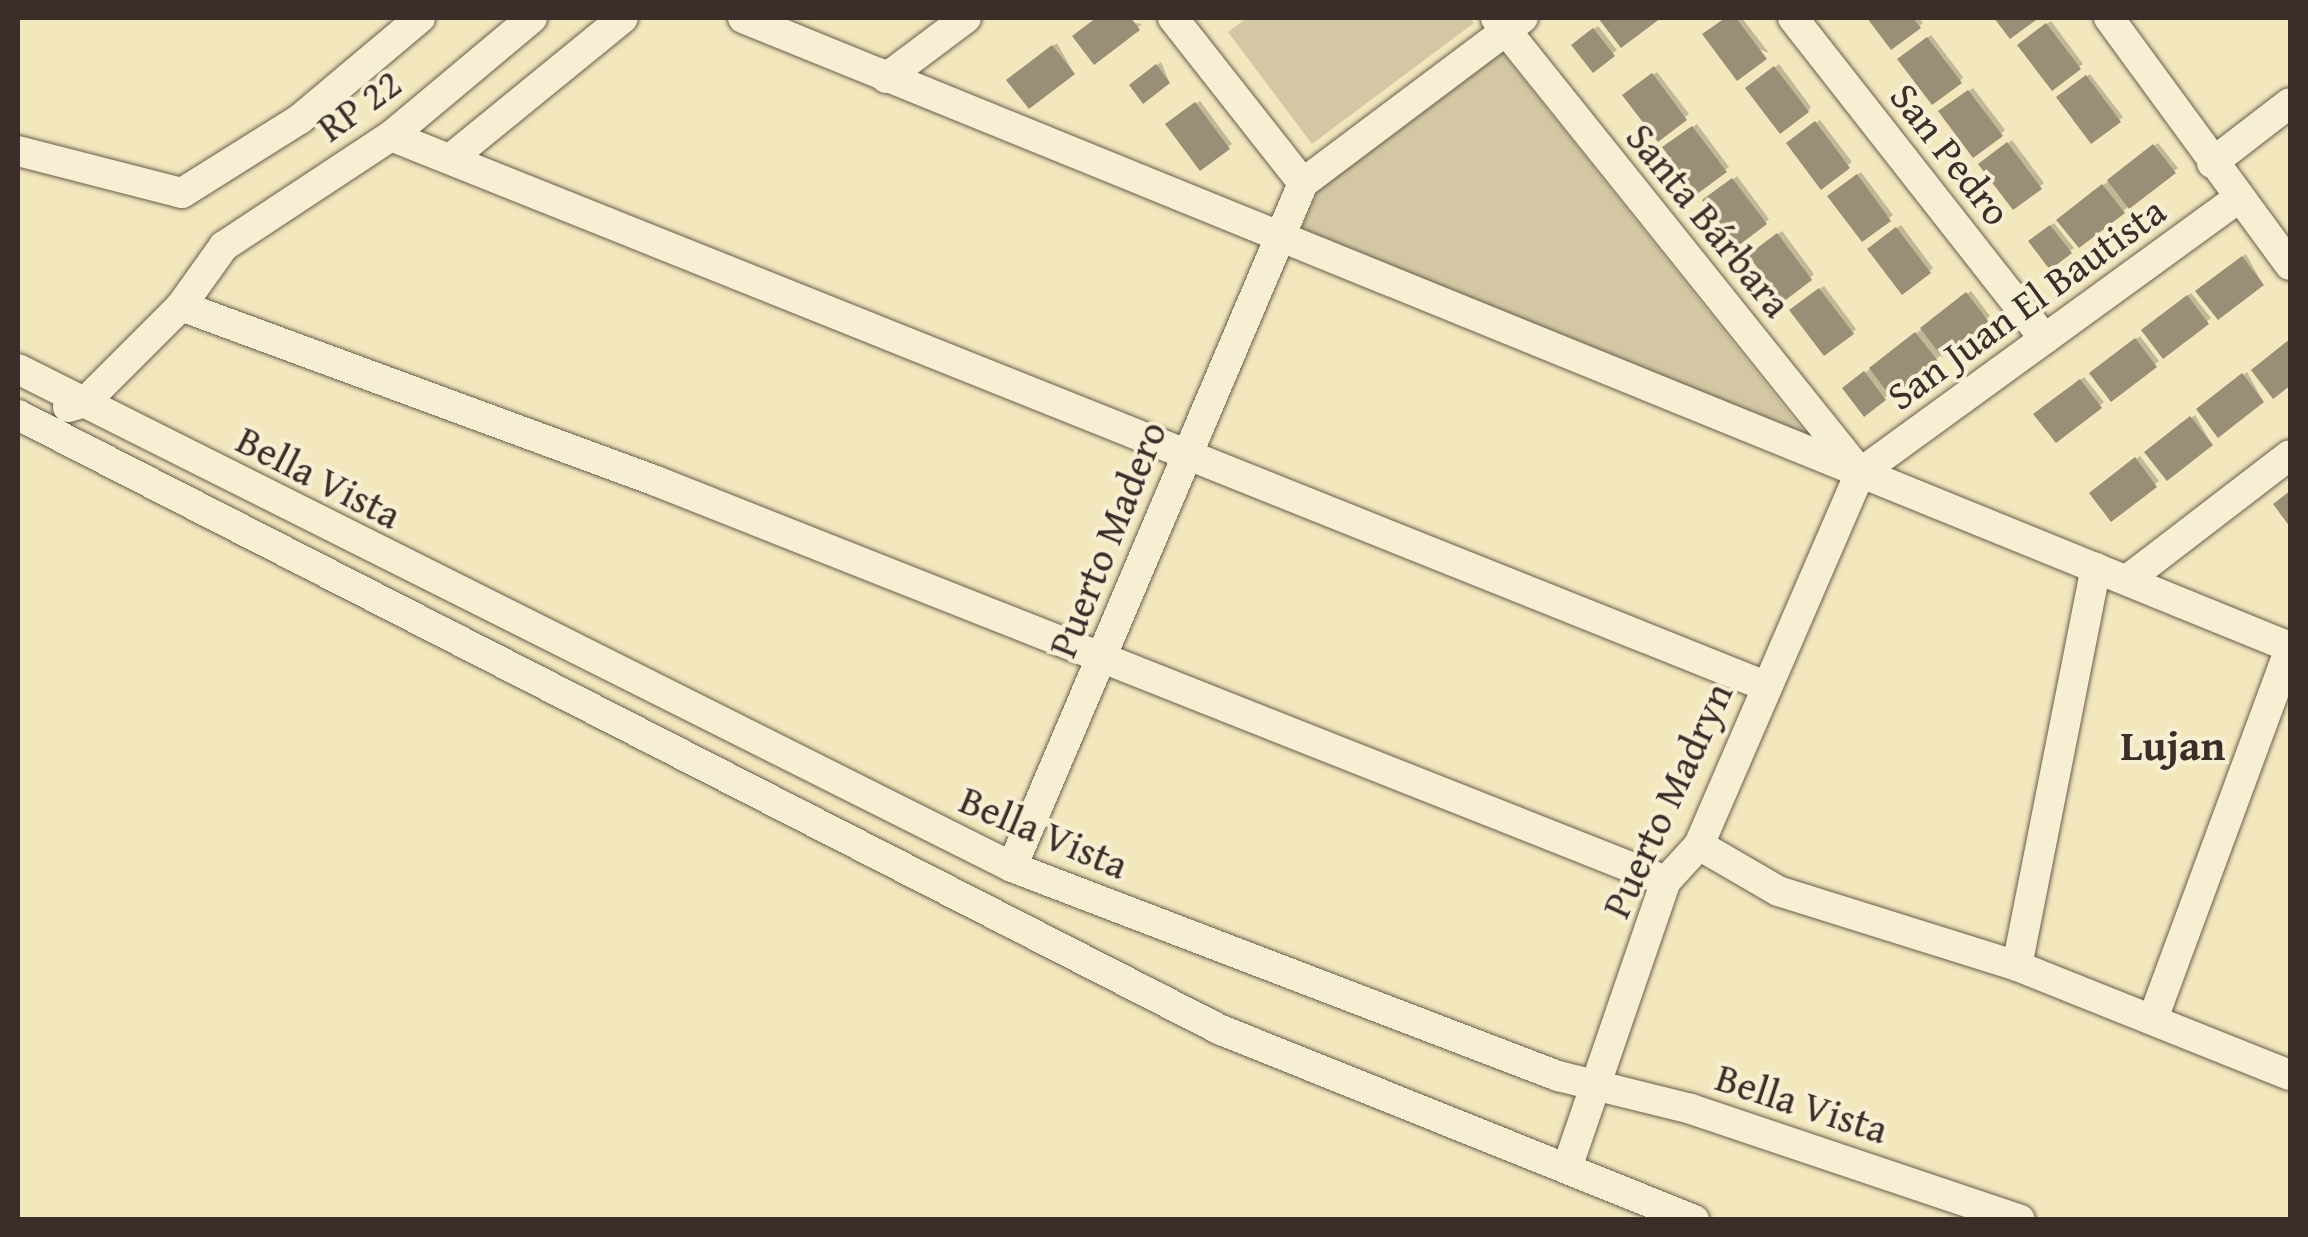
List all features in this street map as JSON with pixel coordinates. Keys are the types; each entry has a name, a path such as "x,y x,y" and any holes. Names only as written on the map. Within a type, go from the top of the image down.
{"street":[{"name":"RP 22","path":"181,306 224,246 392,136 532,18"},
{"path":"450,159 623,18"},
{"path":"742,18 1276,241 2290,648 2154,1016"},
{"path":"886,78 966,18"},
{"path":"1174,18 1303,183 1508,22"},
{"name":"San Pedro","path":"1793,18 2045,339"},
{"path":"2109,18 2212,164 2290,265"},
{"path":"18,151 182,194 300,119 404,19"},
{"name":"Santa Bárbara","path":"1508,22 1860,473"},
{"path":"2212,164 2290,103"},
{"path":"392,136 1183,456 1763,685"},
{"name":"Puerto Madero","path":"1012,867 1104,656 1183,456 1303,183"},
{"name":"San Juan El Bautista","path":"1860,473 2240,198"},
{"path":"20,421 84,402 181,306 1104,656 1666,881"},
{"name":"Bella Vista","path":"18,370 1012,867 1594,1087 1691,1109 2020,1220"},
{"path":"20,421 1221,1030 1694,1220"},
{"path":"2127,580 2290,456"},
{"name":"Puerto Madryn","path":"1567,1168 1666,881 1698,845 1763,685 1860,473"},
{"path":"2017,966 2096,568"},
{"path":"1698,845 1778,890 2017,966 2154,1016 2290,1075"}],"shaded area":[{"path":"1247,18 1470,18 1474,23 1312,144 1228,32"},
{"path":"1500,50 1805,433 1300,231 1320,185"}],"building":[{"path":"1096,18 1131,18 1140,30 1094,65 1072,36"},
{"path":"1598,18 1661,18 1621,48"},
{"path":"1725,18 1736,18 1767,59 1737,81 1702,34"},
{"path":"1867,18 1913,18 1921,28 1891,50"},
{"path":"1994,18 2039,18 2010,39"},
{"path":"2046,23 2081,69 2052,91 2017,45"},
{"path":"1593,28 1615,56 1593,73 1571,45"},
{"path":"1927,37 1962,83 1932,105 1897,59"},
{"path":"1052,45 1075,74 1029,109 1006,80"},
{"path":"1156,64 1170,83 1143,104 1129,85"},
{"path":"1774,66 1809,112 1780,134 1745,88"},
{"path":"1652,73 1687,120 1658,142 1622,95"},
{"path":"2086,75 2121,122 2091,144 2056,97"},
{"path":"1968,90 2003,136 1973,158 1938,111"},
{"path":"1195,102 1230,149 1200,171 1165,124"},
{"path":"1815,121 1850,168 1821,190 1786,143"},
{"path":"1692,126 1727,172 1697,194 1662,147"},
{"path":"2007,142 2042,189 2013,210 1978,164"},
{"path":"2153,144 2176,173 2129,209 2107,180"},
{"path":"1857,174 1891,221 1862,242 1827,196"},
{"path":"1732,178 1767,224 1738,246 1702,200"},
{"path":"2102,184 2125,213 2079,248 2056,220"},
{"path":"2050,225 2072,253 2050,270 2028,241"},
{"path":"1896,227 1931,273 1902,295 1867,249"},
{"path":"1777,233 1812,280 1783,302 1748,255"},
{"path":"2242,256 2264,285 2218,320 2195,291"},
{"path":"1819,288 1854,334 1824,356 1789,310"},
{"path":"1966,292 1989,322 1942,357 1920,328"},
{"path":"2187,295 2209,324 2163,359 2141,330"},
{"path":"1915,332 1938,361 1891,397 1869,368"},
{"path":"2135,338 2157,367 2111,402 2089,373"},
{"path":"2290,339 2290,386 2273,399 2251,370"},
{"path":"1864,371 1886,400 1864,417 1842,388"},
{"path":"2242,373 2264,402 2218,438 2196,409"},
{"path":"2080,379 2102,408 2056,443 2033,414"},
{"path":"2190,416 2213,445 2167,481 2144,452"},
{"path":"2135,457 2157,487 2111,522 2089,493"},
{"path":"2290,491 2290,527 2273,504"}],"district":[{"name":"Lujan","path":"2173,745"}]}
